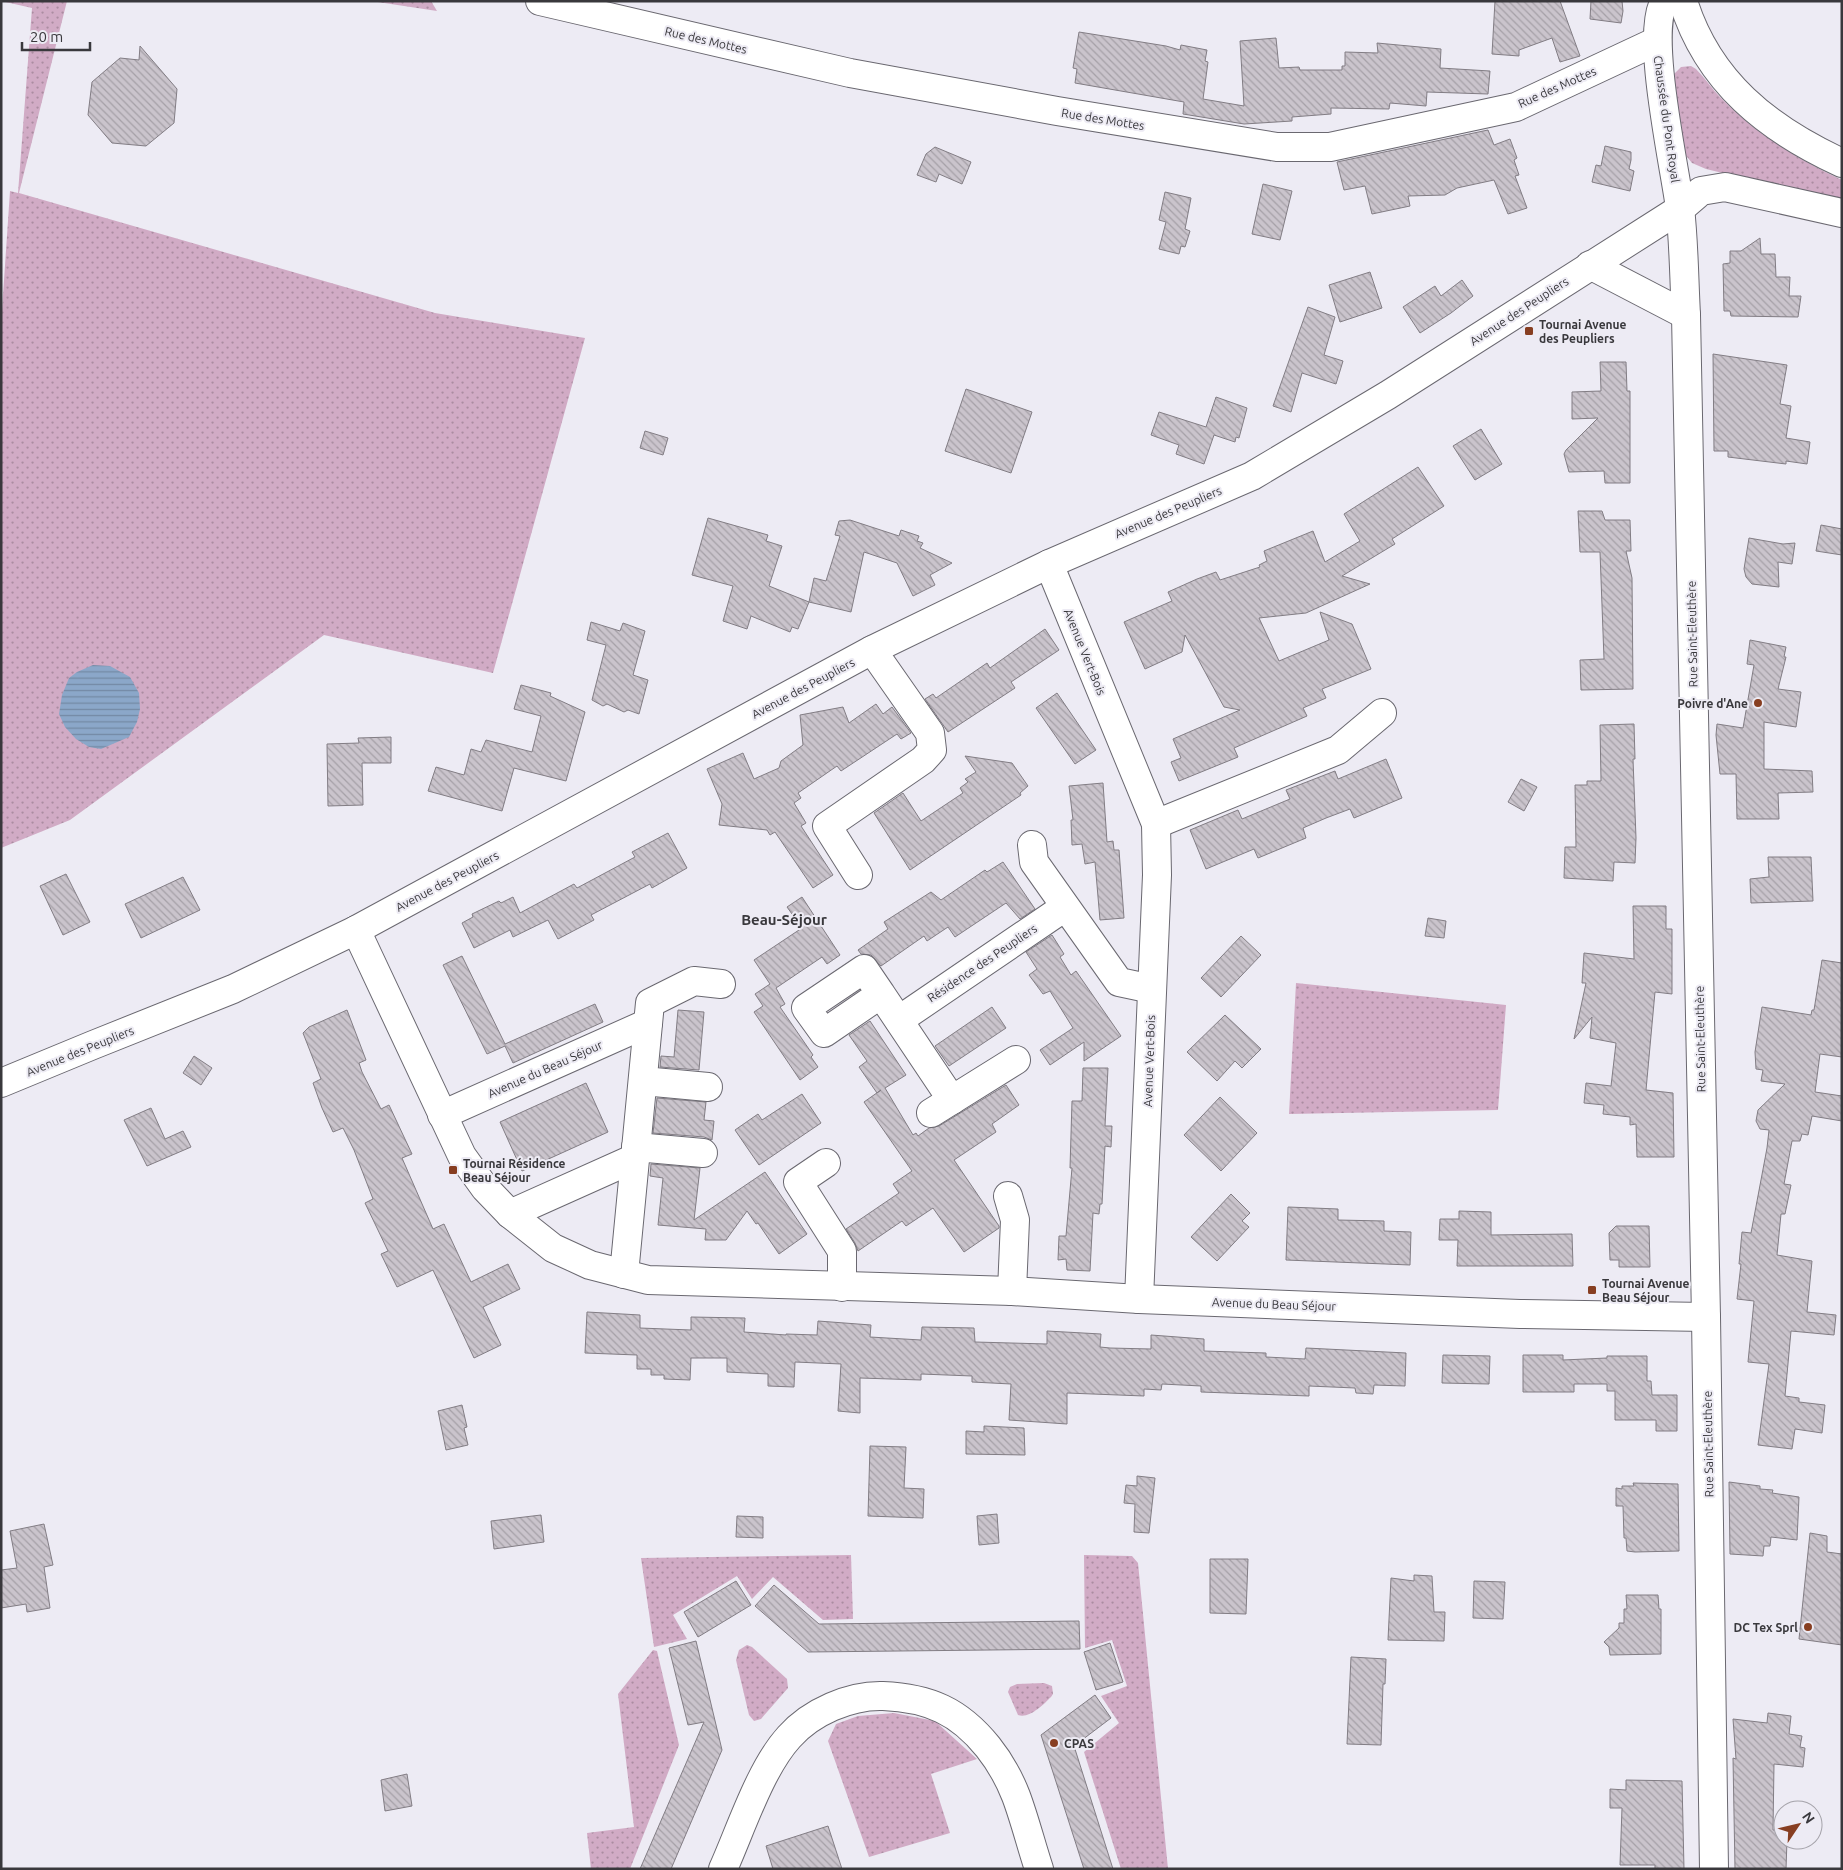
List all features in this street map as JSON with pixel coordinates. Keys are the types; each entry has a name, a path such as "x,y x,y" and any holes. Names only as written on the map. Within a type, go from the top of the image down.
{"street":[{"name":"Rue des Mottes","path":"540,1 850,73 1057,111 1277,147 1330,148 1516,106 1657,41"},
{"name":"Chaussée du Pont Royal","path":"1665,1 1660,8 1657,41 1660,78 1680,209"},
{"path":"1682,1 1702,47 1721,75 1742,98 1770,122 1799,142 1842,163"},
{"name":"Avenue des Peupliers","path":"1,1083 93,1044 233,989 356,930 872,650 1049,564 1252,476 1388,395 1680,209 1701,191 1725,187 1842,213"},
{"name":"Rue Saint-Eleuthère","path":"1680,209 1686,314 1706,1317 1714,1869"},
{"path":"1590,265 1686,314"},
{"name":"Avenue Vert-Bois","path":"1049,564 1156,824 1158,875 1139,1298"},
{"path":"858,875 827,826 923,760 932,750 930,733 872,650"},
{"path":"1156,824 1338,750 1382,713"},
{"path":"1032,845 1034,862 1119,982 1152,989"},
{"name":"Résidence des Peupliers","path":"899,1020 1065,907"},
{"name":"Avenue du Beau Séjour","path":"356,930 462,1156 485,1188 510,1214 553,1248 590,1264 624,1274 648,1280 1012,1291 1520,1314 1706,1317"},
{"path":"624,1274 650,1003 694,981 721,984"},
{"path":"881,994 899,1020 941,1106 1016,1060"},
{"name":"Avenue du Beau Séjour","path":"442,1115 648,1023"},
{"path":"643,1081 708,1087"},
{"path":"510,1214 636,1152 703,1154"},
{"path":"826,1163 798,1182 842,1251 842,1287"},
{"path":"1008,1196 1015,1220 1012,1291"},
{"path":"723,1869 763,1777 787,1738 803,1724 832,1707 857,1698 878,1696 908,1698 938,1707 956,1716 977,1735 1007,1776 1016,1797 1039,1869"}],"shaded area":[{"path":"1,1 67,1 19,193 435,313 585,338 493,673 324,635 70,820 1,848 1,325 10,191 18,193 32,8"},
{"path":"371,1 431,1 437,11"},
{"path":"1691,66 1748,123 1778,145 1842,180 1842,199 1735,176 1706,169 1692,163 1683,152 1672,76 1681,67"},
{"path":"1296,983 1506,1005 1498,1110 1289,1114"},
{"path":"851,1555 853,1619 823,1620 773,1577 752,1599 737,1576 673,1615 687,1639 654,1647 641,1558"},
{"path":"1084,1555 1132,1556 1138,1563 1168,1869 1121,1869 1084,1752 1119,1723 1101,1696 1127,1686 1112,1640 1085,1648"},
{"path":"747,1645 752,1647 787,1679 788,1688 761,1719 754,1721 749,1715 736,1660 739,1650"},
{"path":"653,1650 657,1651 679,1745 630,1869 591,1869 587,1833 634,1827 618,1694"},
{"path":"1044,1683 1052,1686 1053,1694 1051,1697 1031,1713 1022,1716 1018,1715 1008,1692 1010,1687 1017,1684"},
{"path":"894,1713 935,1721 977,1759 931,1774 950,1833 869,1857 828,1741 836,1724 858,1716"}],"water":[{"path":"93,665 110,666 130,677 139,693 140,709 137,722 129,737 101,749 89,747 76,739 65,727 59,714 62,695 69,678"}],"building":[{"path":"1495,1 1560,1 1580,56 1560,62 1552,38 1519,50 1519,56 1492,54"},
{"path":"1591,1 1622,1 1621,23 1590,19"},
{"path":"1079,32 1180,50 1181,45 1207,50 1205,61 1208,62 1203,99 1244,106 1240,41 1276,38 1279,68 1299,67 1300,70 1342,70 1342,66 1345,66 1345,52 1378,53 1377,43 1441,49 1440,68 1490,71 1488,94 1427,92 1426,106 1390,103 1389,109 1331,108 1331,114 1292,117 1292,121 1244,124 1183,114 1184,102 1075,83 1077,69 1073,68"},
{"path":"140,46 177,89 174,123 146,146 112,143 88,115 92,82 120,58 139,60"},
{"path":"1488,130 1494,145 1510,139 1517,158 1514,160 1519,175 1515,176 1527,208 1508,214 1494,180 1457,188 1445,195 1408,196 1410,206 1372,214 1365,186 1344,190 1337,162"},
{"path":"1605,146 1631,152 1629,169 1634,171 1630,191 1592,182 1596,165 1601,166"},
{"path":"935,147 971,162 962,184 939,174 936,182 917,175 926,154"},
{"path":"1263,184 1292,191 1280,240 1252,234"},
{"path":"1165,192 1191,198 1185,229 1190,231 1185,247 1181,246 1179,254 1159,249 1166,222 1159,220"},
{"path":"1760,238 1761,254 1775,254 1776,277 1790,277 1789,296 1801,296 1798,317 1731,316 1730,311 1724,311 1723,264 1730,263 1730,251 1741,251"},
{"path":"1370,272 1382,308 1340,322 1329,285"},
{"path":"1462,280 1473,296 1420,333 1403,307 1435,286 1441,296"},
{"path":"1308,307 1335,317 1324,355 1343,361 1336,384 1302,373 1291,412 1273,406"},
{"path":"1713,354 1787,365 1780,404 1791,406 1786,438 1810,442 1807,464 1786,461 1786,464 1728,457 1728,451 1714,451"},
{"path":"1600,362 1626,362 1627,391 1630,391 1630,483 1605,483 1604,471 1569,472 1564,454 1598,418 1572,419 1572,392 1601,391"},
{"path":"966,389 1032,412 1011,473 945,451"},
{"path":"1216,397 1247,408 1239,438 1236,437 1235,442 1214,435 1204,464 1176,454 1179,445 1151,435 1159,412 1206,427"},
{"path":"1481,429 1502,464 1475,480 1453,446"},
{"path":"645,431 668,438 663,455 640,448"},
{"path":"1418,467 1444,506 1392,539 1395,544 1342,576 1370,584 1306,613 1259,618 1279,661 1329,640 1320,612 1352,624 1371,669 1322,689 1326,698 1303,708 1307,716 1234,748 1238,757 1179,781 1171,762 1181,758 1173,739 1240,710 1224,707 1185,635 1182,652 1145,669 1124,622 1172,601 1168,592 1197,579 1216,572 1220,580 1260,567 1259,565 1267,561 1264,551 1313,531 1325,562 1360,541 1344,514"},
{"path":"1578,511 1602,511 1605,520 1630,520 1631,551 1626,551 1632,578 1633,689 1581,690 1580,660 1604,659 1600,552 1580,552"},
{"path":"708,518 768,535 766,541 782,546 769,586 809,602 798,629 792,627 790,632 751,616 747,629 723,621 733,586 692,575"},
{"path":"850,520 899,536 901,530 919,536 917,541 923,543 920,548 952,563 930,575 935,585 913,596 897,563 864,552 851,612 809,602 814,578 826,581 840,536 835,535 839,521"},
{"path":"1821,525 1842,529 1842,555 1816,551"},
{"path":"1749,538 1783,544 1795,543 1792,564 1778,562 1779,587 1752,584 1746,577 1744,569"},
{"path":"591,622 620,631 623,623 645,631 633,675 648,680 639,714 628,710 624,712 607,704 603,706 592,700 606,645 587,640"},
{"path":"1045,629 1059,650 1011,682 1015,688 948,732 925,699 933,694 936,698 987,663 990,668"},
{"path":"1750,640 1786,647 1784,657 1786,657 1778,689 1801,692 1796,727 1764,722 1764,769 1812,771 1813,792 1778,793 1779,819 1737,819 1736,774 1720,774 1716,735 1717,724 1743,728 1754,665 1747,664"},
{"path":"521,685 551,693 550,696 585,712 566,781 514,768 502,811 428,791 436,767 464,775 471,749 481,752 486,740 532,752 541,716 514,709"},
{"path":"1057,693 1096,750 1075,764 1036,708"},
{"path":"876,704 883,714 892,707 911,733 901,739 897,734 841,771 837,766 798,793 801,798 794,803 806,823 801,826 833,875 813,888 775,832 770,835 767,830 719,825 722,804 707,769 743,753 754,779 779,768 781,761 803,745 800,715 843,707 849,723"},
{"path":"1634,724 1635,863 1614,862 1613,881 1564,878 1565,847 1576,847 1575,785 1587,785 1587,781 1601,781 1600,725"},
{"path":"391,737 391,763 362,763 363,805 328,806 327,744 359,743 358,738"},
{"path":"965,756 1012,763 1028,786 1020,793 1021,795 910,870 874,813 903,793 921,821 963,793 960,788 968,782 965,779 976,772"},
{"path":"1386,759 1402,798 1354,818 1350,809 1326,818 1303,828 1306,838 1258,858 1254,849 1206,869 1190,830 1238,810 1242,819 1290,799 1286,790 1335,771 1338,779"},
{"path":"1521,779 1537,787 1524,811 1508,802"},
{"path":"1103,783 1107,842 1113,841 1114,850 1119,850 1124,918 1100,920 1095,862 1085,864 1082,844 1072,845 1071,820 1073,820 1069,786"},
{"path":"668,833 687,868 652,888 650,884 591,915 594,920 558,939 548,920 513,937 510,930 474,948 462,923 473,917 472,914 499,901 501,903 513,897 520,913 574,884 577,888 635,857 632,852"},
{"path":"1768,857 1811,857 1813,901 1751,903 1750,879 1769,877"},
{"path":"1003,862 1035,909 1020,919 1006,903 955,937 948,927 927,941 924,936 881,966 871,955 861,954 858,950 888,929 884,922 931,892 941,900 985,870 987,872"},
{"path":"66,874 90,922 63,935 40,886"},
{"path":"183,877 200,910 141,938 125,904"},
{"path":"802,897 840,955 827,964 822,957 776,988 785,1004 780,1007 813,1055 811,1057 818,1067 800,1080 754,1012 763,1006 755,994 770,984 754,960 802,928 787,907"},
{"path":"1633,906 1666,906 1666,929 1672,929 1672,994 1655,992 1646,1090 1673,1093 1674,1157 1637,1157 1636,1124 1630,1125 1630,1117 1603,1114 1604,1105 1584,1103 1586,1083 1611,1086 1616,1043 1590,1038 1592,1017 1574,1039 1586,983 1582,983 1584,953 1634,959"},
{"path":"1428,918 1446,921 1444,938 1425,936"},
{"path":"1052,935 1064,954 1060,957 1071,975 1076,971 1121,1036 1084,1061 1084,1042 1050,1065 1040,1050 1073,1028 1050,991 1043,994 1029,975 1037,969 1026,952"},
{"path":"1241,936 1261,955 1221,997 1201,978"},
{"path":"462,956 505,1044 595,1004 603,1022 513,1063 505,1046 487,1054 443,965"},
{"path":"1822,960 1842,963 1842,1057 1820,1054 1815,1092 1842,1096 1842,1121 1812,1116 1808,1135 1802,1134 1800,1141 1792,1141 1784,1184 1791,1185 1785,1214 1781,1214 1777,1255 1812,1261 1807,1312 1836,1315 1834,1335 1791,1331 1785,1396 1799,1398 1799,1402 1825,1405 1822,1433 1795,1429 1792,1449 1758,1445 1769,1364 1748,1362 1754,1301 1737,1299 1741,1264 1739,1264 1742,1232 1751,1233 1767,1148 1769,1130 1760,1129 1756,1121 1758,1110 1785,1084 1761,1081 1763,1070 1756,1069 1755,1052 1762,1007 1811,1015 1812,1010 1814,1010"},
{"path":"992,1007 1006,1028 949,1066 935,1046"},
{"path":"347,1010 366,1060 359,1063 362,1072 381,1109 389,1105 412,1154 402,1158 433,1229 444,1224 471,1282 508,1264 520,1289 483,1307 501,1345 474,1358 433,1270 397,1287 381,1254 388,1251 365,1203 373,1199 354,1150 343,1128 333,1132 322,1108 313,1083 321,1079 303,1033 309,1027"},
{"path":"678,1010 704,1012 699,1070 660,1067 661,1056 674,1057"},
{"path":"1225,1015 1261,1049 1242,1068 1235,1061 1217,1081 1187,1052"},
{"path":"870,1021 906,1075 885,1088 913,1135 916,1133 918,1136 929,1128 939,1126 1006,1085 1019,1105 992,1124 996,1132 954,1160 999,1226 999,1228 964,1252 933,1208 906,1226 902,1221 858,1251 846,1229 899,1193 893,1184 912,1171 864,1102 877,1093 859,1067 867,1061 849,1035"},
{"path":"194,1056 212,1068 201,1085 183,1073"},
{"path":"1083,1068 1108,1068 1105,1126 1112,1126 1111,1147 1105,1146 1102,1204 1100,1204 1099,1214 1093,1213 1090,1271 1067,1270 1066,1259 1058,1260 1059,1236 1066,1236 1072,1168 1070,1168 1072,1101 1082,1101"},
{"path":"586,1083 608,1132 522,1171 500,1122"},
{"path":"802,1094 821,1123 759,1165 735,1130 758,1114 762,1120"},
{"path":"1220,1097 1257,1133 1221,1171 1184,1135"},
{"path":"657,1098 706,1102 704,1120 714,1121 712,1140 704,1137 653,1133"},
{"path":"151,1108 165,1139 183,1131 191,1147 147,1166 124,1120"},
{"path":"651,1164 700,1168 694,1220 765,1172 807,1234 779,1254 758,1223 756,1224 747,1211 726,1240 705,1240 706,1229 658,1225 663,1178 650,1176"},
{"path":"1231,1194 1250,1213 1242,1221 1249,1227 1217,1261 1191,1237"},
{"path":"1288,1207 1338,1209 1338,1220 1384,1221 1384,1231 1411,1232 1410,1265 1286,1260"},
{"path":"1459,1211 1491,1212 1491,1235 1572,1234 1573,1266 1457,1266 1458,1240 1439,1240 1440,1219 1459,1219"},
{"path":"1616,1226 1649,1226 1650,1267 1619,1267 1619,1260 1610,1260 1609,1233"},
{"path":"587,1312 640,1315 640,1328 691,1330 691,1317 745,1318 744,1332 786,1335 817,1335 818,1321 871,1325 870,1337 921,1340 922,1327 974,1328 975,1342 1047,1344 1047,1331 1101,1334 1100,1347 1110,1348 1151,1349 1151,1335 1204,1339 1204,1351 1266,1353 1266,1357 1305,1359 1306,1348 1406,1353 1405,1386 1374,1385 1373,1394 1356,1393 1355,1388 1309,1386 1309,1396 1201,1392 1201,1386 1162,1384 1161,1390 1144,1389 1144,1396 1067,1393 1067,1424 1009,1420 1011,1384 972,1382 972,1376 921,1374 921,1380 860,1378 860,1413 838,1411 841,1364 795,1362 794,1387 768,1386 768,1374 727,1372 727,1358 691,1358 690,1380 664,1379 664,1375 651,1375 651,1369 637,1369 637,1355 585,1353"},
{"path":"1443,1355 1490,1356 1489,1384 1442,1383"},
{"path":"1523,1355 1563,1355 1563,1360 1607,1358 1607,1356 1647,1356 1647,1381 1651,1381 1652,1395 1677,1395 1677,1431 1656,1431 1656,1420 1615,1420 1615,1391 1607,1391 1607,1384 1574,1384 1574,1392 1523,1392"},
{"path":"462,1405 467,1427 464,1428 468,1445 446,1450 438,1411"},
{"path":"984,1426 1024,1428 1025,1455 966,1454 966,1431 984,1432"},
{"path":"870,1446 906,1447 904,1488 924,1489 923,1518 868,1516"},
{"path":"1137,1476 1155,1478 1149,1533 1134,1532 1135,1504 1124,1503 1126,1485 1137,1486"},
{"path":"1729,1482 1760,1486 1760,1489 1773,1490 1772,1493 1799,1497 1797,1540 1771,1537 1770,1546 1764,1546 1763,1556 1730,1554"},
{"path":"1633,1483 1678,1484 1679,1551 1627,1551 1626,1538 1624,1538 1623,1506 1616,1506 1616,1488 1622,1489 1622,1486 1634,1486"},
{"path":"997,1514 999,1543 979,1545 977,1516"},
{"path":"541,1515 544,1542 494,1549 491,1521"},
{"path":"737,1516 763,1517 763,1538 736,1537"},
{"path":"44,1524 53,1565 44,1567 50,1608 27,1612 26,1604 1,1608 1,1570 17,1568 10,1531"},
{"path":"1810,1533 1827,1536 1827,1552 1842,1554 1842,1645 1799,1639"},
{"path":"1210,1559 1248,1559 1246,1614 1210,1613"},
{"path":"1414,1575 1432,1576 1434,1612 1445,1612 1444,1641 1388,1640 1391,1578 1414,1581"},
{"path":"736,1581 751,1605 698,1637 684,1612"},
{"path":"1474,1581 1505,1582 1503,1619 1473,1618"},
{"path":"774,1585 819,1624 1079,1621 1080,1649 808,1652 755,1606"},
{"path":"1626,1595 1658,1595 1659,1609 1661,1609 1661,1654 1610,1655 1609,1647 1604,1642 1619,1628 1619,1623 1624,1623 1624,1609 1627,1609"},
{"path":"696,1641 722,1750 671,1869 640,1869 704,1722 688,1725 669,1648"},
{"path":"1110,1643 1123,1682 1096,1690 1084,1652"},
{"path":"1351,1657 1386,1659 1385,1684 1383,1684 1381,1745 1347,1744"},
{"path":"1095,1695 1111,1718 1074,1746 1113,1869 1084,1869 1041,1735"},
{"path":"1768,1713 1791,1716 1789,1734 1802,1736 1800,1747 1805,1748 1803,1767 1774,1764 1773,1850 1787,1850 1786,1869 1735,1869 1733,1758 1736,1759 1733,1719 1767,1723"},
{"path":"407,1774 412,1806 385,1811 381,1780"},
{"path":"1626,1780 1682,1781 1684,1869 1655,1869 1655,1865 1620,1865 1622,1808 1610,1808 1610,1789 1626,1790"},
{"path":"828,1826 842,1869 773,1869 766,1846"}],"place":[{"name":"Tournai Avenue des Peupliers","path":"1529,331"},
{"name":"Poivre d'Ane","path":"1758,703"},
{"name":"Tournai Résidence Beau Séjour","path":"453,1170"},
{"name":"Tournai Avenue Beau Séjour","path":"1592,1290"},
{"name":"DC Tex Sprl","path":"1808,1627"},
{"name":"CPAS","path":"1054,1743"}],"district":[{"name":"Beau-Séjour","path":"784,919"}]}
